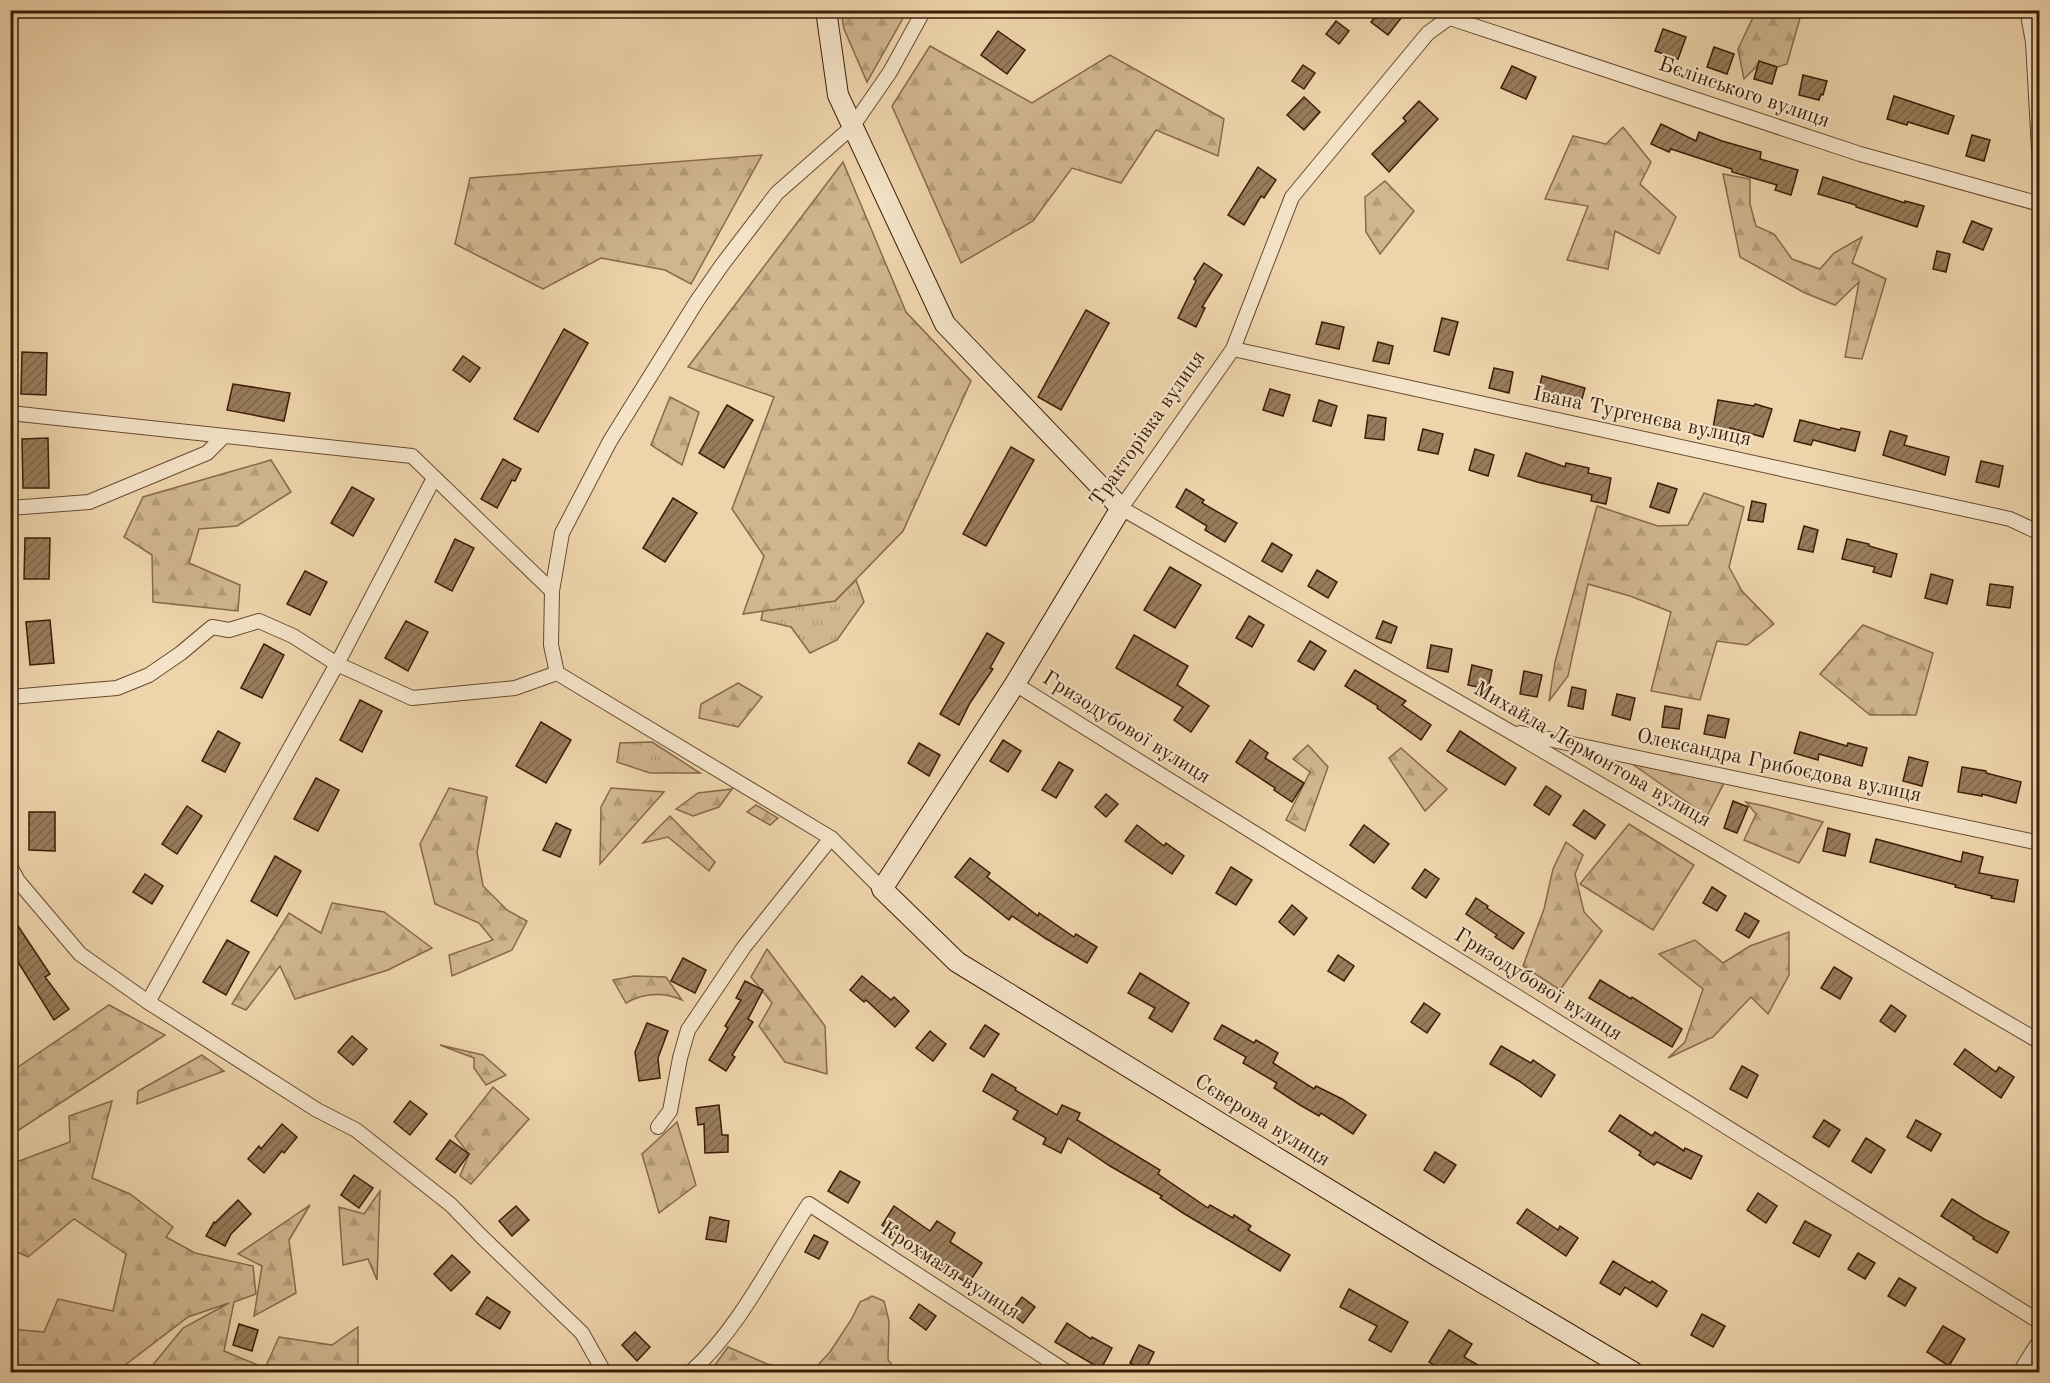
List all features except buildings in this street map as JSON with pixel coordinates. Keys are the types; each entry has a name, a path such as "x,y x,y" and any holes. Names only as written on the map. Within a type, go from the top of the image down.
{"main road":[{"path":"826,10 838,95 945,324 1121,508"},
{"name":"Тракторівка вулиця","path":"882,889 1015,684 1121,508"},
{"name":"Сєверова вулиця","path":"882,889 957,962 1434,1254 1633,1372"}],"street":[{"path":"882,889 831,838 557,673 551,645 552,591 562,533 610,441 697,301 777,193 852,127 890,72 924,10"},
{"path":"2027,10 2032,42 2040,167"},
{"name":"Бєлінського вулиця","path":"1450,13 1860,154 2040,204"},
{"name":"Тракторівка вулиця","path":"1121,508 1233,349 1292,197 1428,33 1450,13"},
{"name":"Івана Тургенєва вулиця","path":"1233,349 2010,519 2039,533"},
{"path":"2040,410 2040,600"},
{"path":"10,413 412,456 552,591"},
{"path":"10,508 89,502 207,453 224,436"},
{"path":"148,1002 337,664 434,478"},
{"name":"Михайла Лермонтова вулиця","path":"1121,508 1509,731 2040,1042"},
{"path":"10,697 117,688 149,675 213,627 229,630 259,621 293,636 337,664 412,698 515,688 557,673"},
{"name":"Гризодубової вулиця","path":"1015,684 2040,1322"},
{"name":"Олександра Грибоєдова вулиця","path":"1509,731 2040,843"},
{"path":"658,1126 670,1111 688,1030 744,947 831,838"},
{"path":"10,866 18,881 80,954 148,1002 317,1110 356,1130 451,1205 482,1238 582,1333 604,1372"},
{"name":"Крохмаля вулиця","path":"691,1372 740,1317 787,1236 809,1204 1067,1372"},
{"path":"2020,1372 2040,1340"}],"green space":[{"path":"841,11 907,11 867,82 844,29"},
{"path":"1756,11 1802,11 1787,64 1777,67 1761,62 1744,79 1738,49"},
{"path":"930,46 1032,103 1110,55 1224,119 1218,156 1156,130 1121,183 1072,168 1033,221 961,263 892,106"},
{"path":"1623,127 1651,162 1640,184 1676,217 1659,254 1615,231 1608,269 1567,260 1588,206 1545,199 1573,136 1606,144"},
{"path":"762,155 691,284 665,270 601,258 543,289 455,244 470,178"},
{"path":"843,162 906,312 971,381 903,531 835,601 743,614 764,556 732,509 774,397 688,367"},
{"path":"1723,174 1750,179 1750,204 1756,226 1774,234 1792,259 1820,269 1834,253 1862,237 1852,263 1886,279 1862,359 1845,357 1859,282 1835,305 1805,293 1740,257"},
{"path":"1385,181 1414,211 1380,254 1366,232 1365,197"},
{"path":"670,397 699,412 682,465 651,445"},
{"path":"271,460 291,492 237,526 199,529 189,563 240,585 238,611 153,602 152,555 124,537 143,497"},
{"path":"1704,493 1744,507 1729,567 1742,591 1774,624 1747,645 1717,641 1700,700 1651,691 1671,612 1630,596 1588,584 1568,676 1549,701 1555,662 1597,506 1658,526 1688,525"},
{"path":"856,580 864,602 837,640 810,653 791,627 761,620 763,611 835,601"},
{"path":"1863,625 1933,653 1916,715 1870,715 1820,674"},
{"path":"738,683 762,697 738,727 699,718 701,704"},
{"path":"652,742 700,773 650,773 617,762 620,743"},
{"path":"1308,745 1328,767 1305,831 1286,820 1310,772 1293,759"},
{"path":"1401,748 1447,789 1425,811 1389,758"},
{"path":"1632,764 1724,783 1707,816"},
{"path":"449,788 487,797 477,852 483,886 507,910 527,921 512,950 452,976 449,955 493,940 479,923 435,904 420,844"},
{"path":"611,788 664,792 600,864 601,807"},
{"path":"732,789 719,807 693,816 676,809 698,793"},
{"path":"1746,802 1823,822 1799,863 1744,840 1756,814"},
{"path":"756,805 778,818 770,825 747,812"},
{"path":"670,816 715,862 709,871 668,837 643,843"},
{"path":"1629,824 1694,865 1653,930 1580,884"},
{"path":"1566,842 1583,855 1575,874 1584,912 1602,931 1560,990 1523,966 1544,909 1553,869"},
{"path":"332,903 384,912 432,948 388,970 295,999 280,966 246,1010 232,1004 289,913 321,933"},
{"path":"1789,932 1789,975 1768,1014 1751,997 1713,1037 1668,1058 1685,1042 1703,989 1659,954 1695,940 1723,963 1750,946"},
{"path":"767,949 825,1026 827,1074 785,1062 759,1026 772,1003 751,977"},
{"path":"634,976 666,977 682,1000 654,995 640,997 626,1003 613,980"},
{"path":"109,1005 165,1035 11,1135 11,1072"},
{"path":"440,1045 483,1055 506,1075 486,1085 474,1068 474,1058"},
{"path":"202,1055 224,1071 137,1104 138,1091"},
{"path":"493,1087 529,1119 471,1184 460,1176 469,1154 455,1136"},
{"path":"112,1101 92,1178 130,1194 173,1227 166,1237 195,1253 253,1266 256,1294 234,1302 224,1351 265,1368 279,1337 332,1345 358,1327 358,1368 372,1372 147,1372 183,1328 229,1303 188,1317 116,1372 11,1372 11,1329 44,1332 58,1299 113,1311 126,1254 74,1219 28,1257 10,1249 11,1164 70,1142 69,1116"},
{"path":"677,1122 696,1185 659,1213 642,1154"},
{"path":"380,1191 377,1280 368,1259 343,1265 339,1207 364,1214"},
{"path":"310,1205 289,1240 296,1293 254,1316 262,1266 238,1254"},
{"path":"872,1296 884,1301 889,1321 888,1360 898,1372 710,1372 728,1347 767,1364 797,1369 818,1365 830,1352 860,1302"}]}
